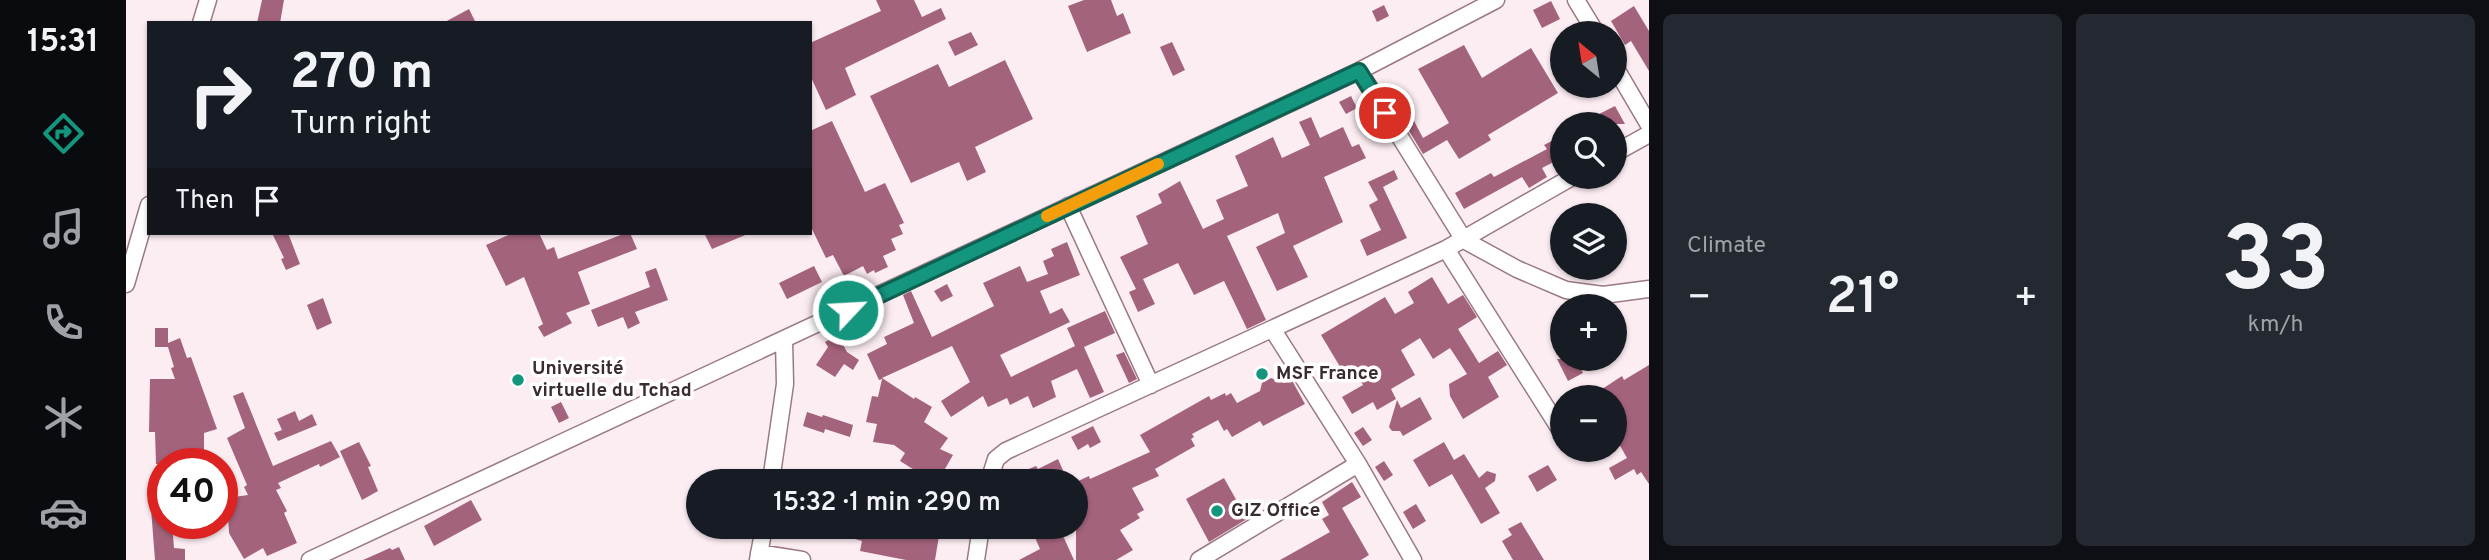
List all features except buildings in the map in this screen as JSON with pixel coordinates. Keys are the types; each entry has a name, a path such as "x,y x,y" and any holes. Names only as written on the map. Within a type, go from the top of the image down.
{"street":[{"path":"202,21 208,0"},
{"path":"310,560 1359,71 1496,0"},
{"path":"1576,0 1589,21"},
{"path":"1359,71 1464,240 1517,269 1566,290 1603,295 1649,289"},
{"path":"1628,89 1649,125"},
{"path":"1627,146 1649,134"},
{"path":"993,469 996,459 1006,451 1446,249 1551,189"},
{"path":"1069,206 1151,385"},
{"path":"126,284 147,212"},
{"path":"1446,249 1550,413"},
{"path":"1272,330 1358,464 1413,560"},
{"path":"773,469 785,384 784,340"},
{"path":"1199,560 1358,464"},
{"path":"976,560 979,539"},
{"path":"759,556 802,560"}],"slow traffic":[{"path":"1047,216 1158,164"}],"place":[{"name":"MSF France","path":"1262,374"},
{"name":"Université virtuelle du Tchad","path":"518,380"},
{"name":"GIZ Office","path":"1217,511"}],"route":[{"path":"848,310 1359,71 1385,113"}]}
